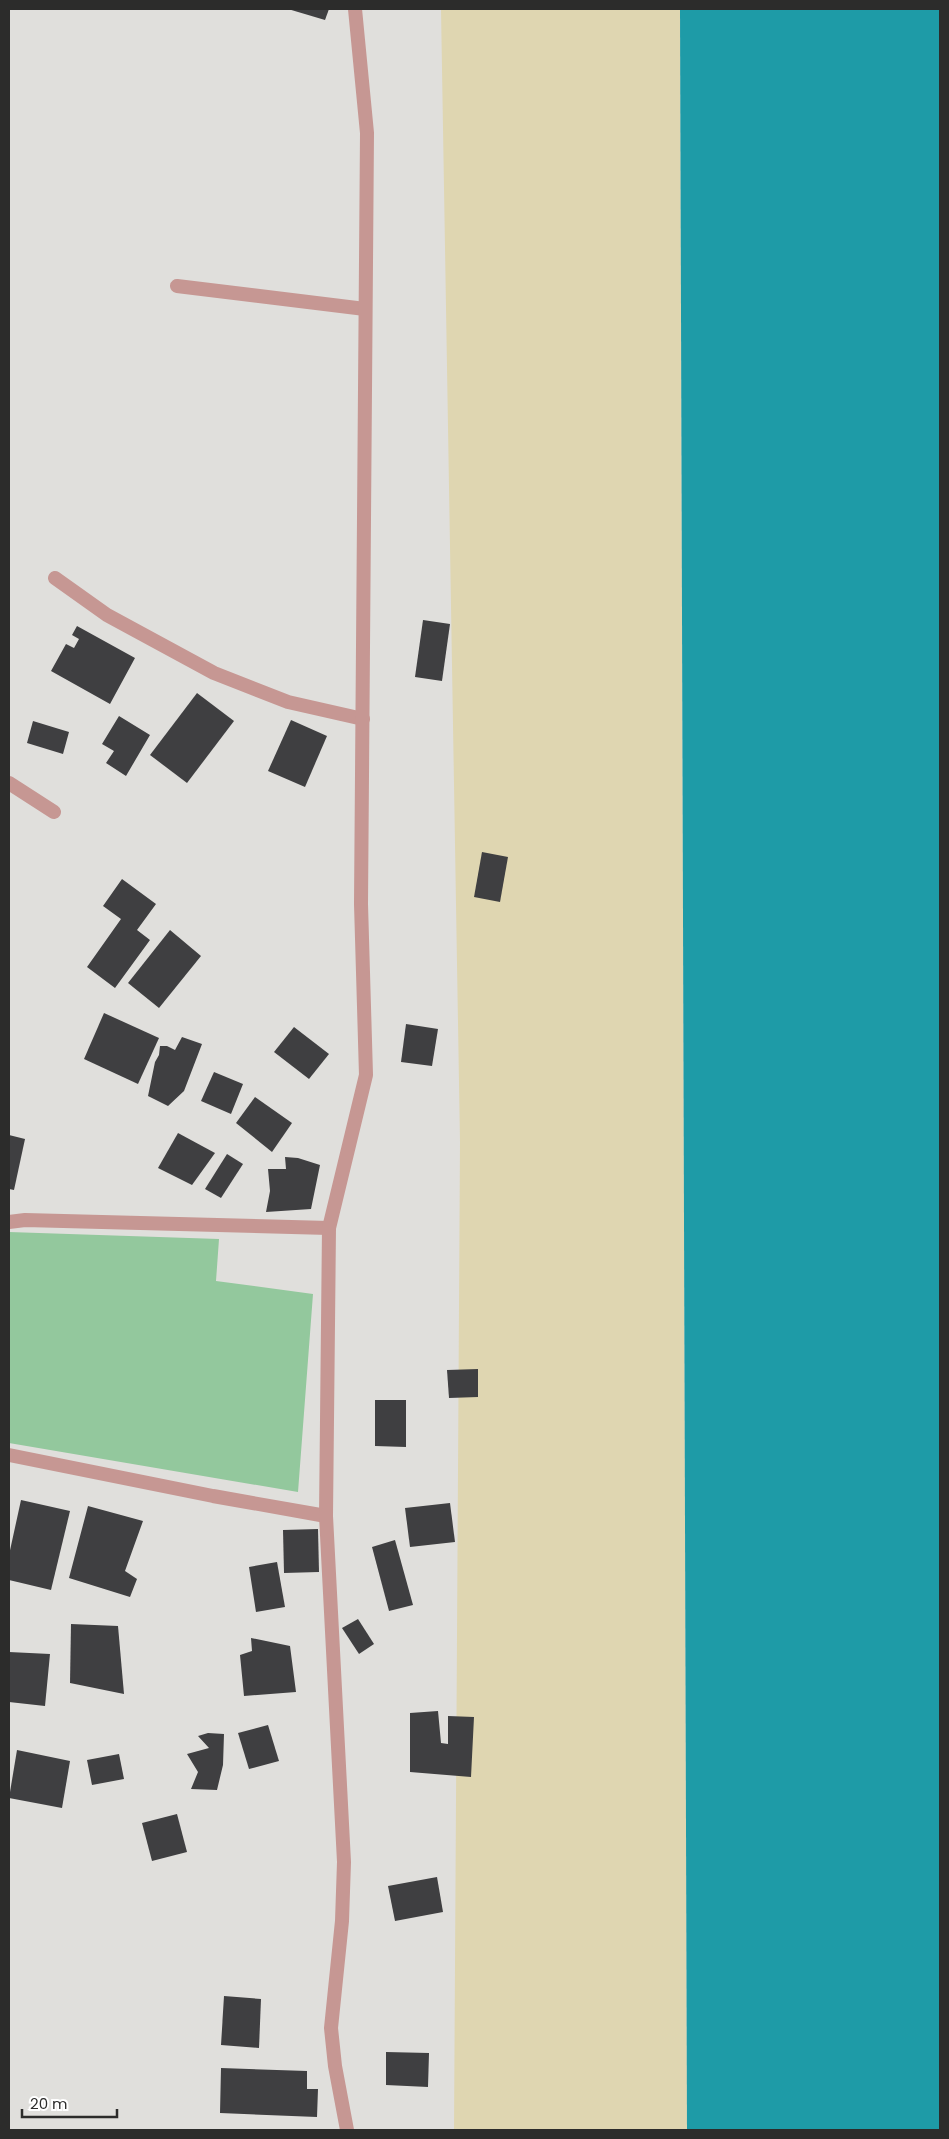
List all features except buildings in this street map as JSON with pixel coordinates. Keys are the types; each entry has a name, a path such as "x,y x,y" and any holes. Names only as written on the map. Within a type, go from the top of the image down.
{"street":[{"path":"347,2130 335,2066 331,2028 342,1921 344,1862 326,1516 329,1228 366,1075 361,904 367,133 355,9"},
{"path":"177,286 366,309"},
{"path":"55,578 107,615 214,673 288,702 363,719"},
{"path":"9,783 54,812"},
{"path":"9,1222 25,1220 329,1228"},
{"path":"9,1454 213,1496 326,1516"}],"green space":[{"path":"9,1232 219,1239 216,1281 313,1294 298,1492 9,1443"}],"sand":[{"path":"441,9 680,9 687,2130 454,2130 460,1142"}],"water":[{"path":"680,9 940,9 940,2130 687,2130"}]}
